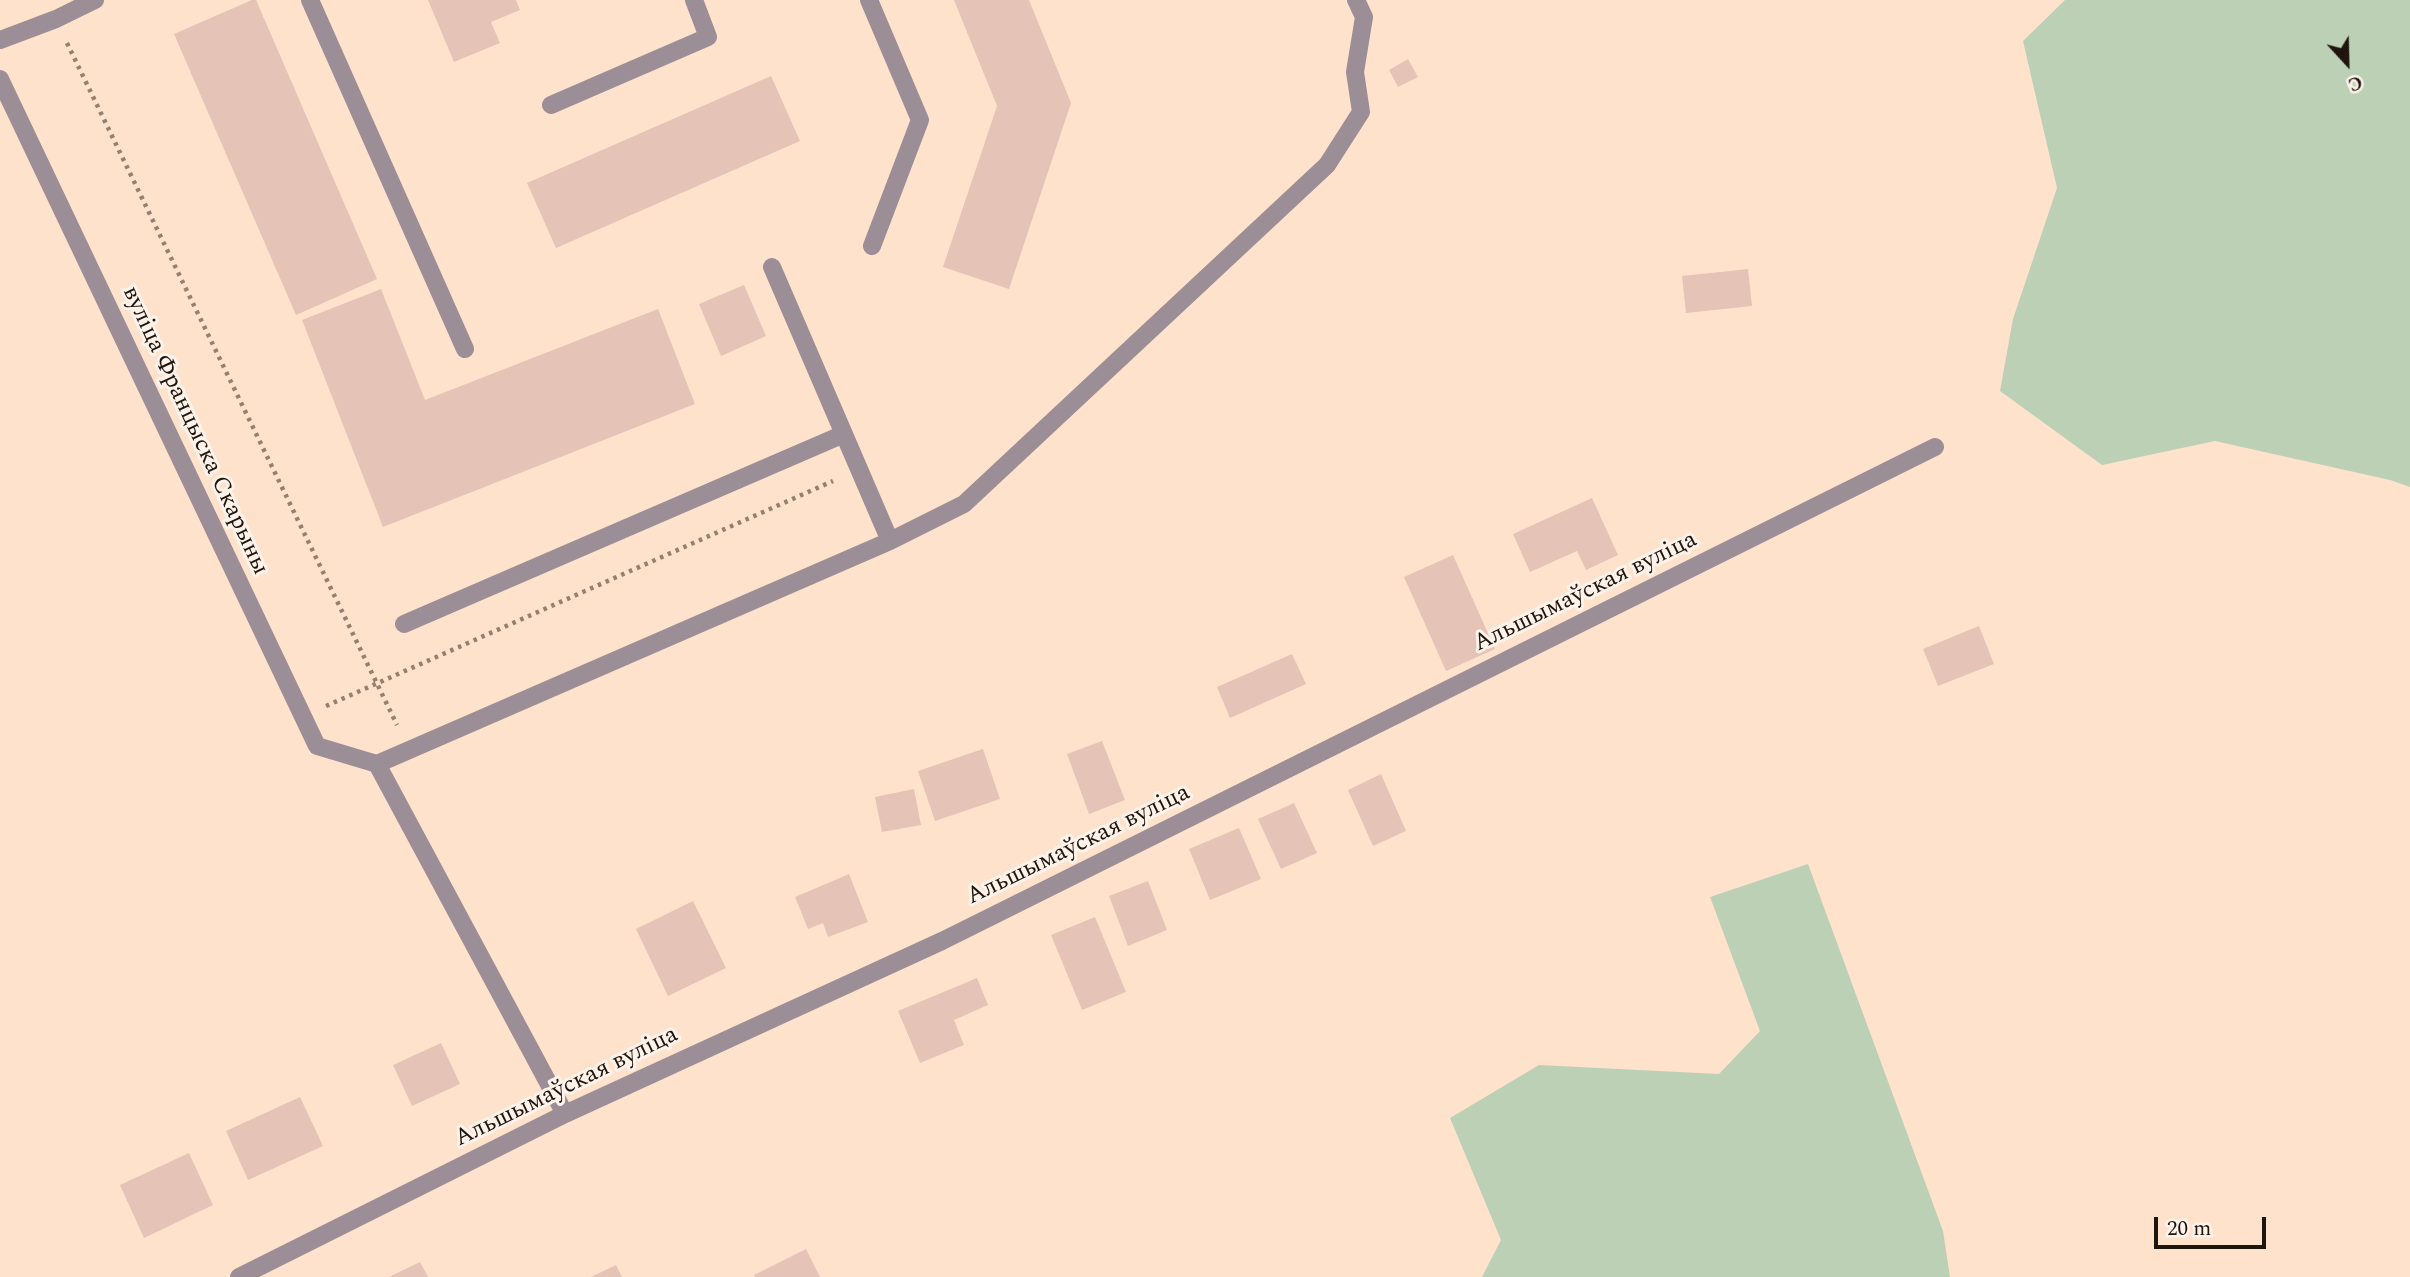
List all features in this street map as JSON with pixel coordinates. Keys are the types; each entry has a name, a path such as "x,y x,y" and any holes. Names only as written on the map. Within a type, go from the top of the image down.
{"street":[{"path":"0,40 95,0"},
{"path":"310,0 465,349"},
{"path":"551,105 708,37 694,0"},
{"path":"869,0 920,120 872,246"},
{"path":"565,1114 377,764 890,541 964,505 1327,165 1361,112 1355,72 1364,17 1356,0"},
{"name":"вуліца Францыска Скарыны","path":"0,79 317,746 377,764"},
{"path":"772,267 890,541"},
{"path":"404,624 844,434"},
{"name":"Альшымаўская вуліца","path":"239,1277 565,1114 942,941 1935,447"}],"path":[{"path":"55,19 409,750"},
{"path":"303,716 859,470"}],"green space":[{"path":"2065,0 2410,0 2410,487 2390,480 2215,441 2102,465 2000,391 2013,319 2057,188 2023,41"},
{"path":"1808,864 1943,1231 1950,1277 1482,1277 1501,1240 1450,1118 1539,1065 1719,1074 1760,1031 1710,897"}],"building":[{"path":"256,0 377,279 296,315 174,34"},
{"path":"428,0 516,0 520,10 491,22 500,43 454,62"},
{"path":"954,0 1029,0 1071,103 1009,289 943,267 997,106"},
{"path":"1408,59 1418,77 1398,87 1389,70"},
{"path":"771,76 800,141 556,248 527,183"},
{"path":"1748,269 1752,306 1686,313 1682,276"},
{"path":"744,285 766,336 721,356 699,304"},
{"path":"381,289 425,400 658,309 695,404 383,527 302,320"},
{"path":"1592,498 1618,555 1586,570 1577,551 1530,572 1513,534"},
{"path":"1453,555 1495,649 1446,671 1404,577"},
{"path":"1979,626 1994,664 1938,686 1923,649"},
{"path":"1292,654 1306,684 1230,718 1217,687"},
{"path":"1102,741 1125,800 1089,814 1067,754"},
{"path":"983,749 1000,799 935,821 918,771"},
{"path":"1381,774 1406,831 1373,846 1348,790"},
{"path":"914,789 921,825 882,832 875,797"},
{"path":"1294,803 1317,853 1281,869 1258,819"},
{"path":"1239,828 1261,879 1210,900 1189,849"},
{"path":"849,874 868,922 828,937 823,923 808,929 795,897"},
{"path":"1148,881 1167,930 1128,946 1109,896"},
{"path":"693,901 726,968 668,996 636,929"},
{"path":"1095,917 1126,992 1082,1010 1051,935"},
{"path":"977,978 988,1005 954,1020 964,1045 920,1063 898,1011"},
{"path":"441,1043 460,1084 412,1106 393,1065"},
{"path":"300,1097 323,1146 248,1180 226,1131"},
{"path":"189,1153 213,1205 144,1238 120,1185"},
{"path":"806,1249 820,1277 755,1277 754,1275"},
{"path":"420,1262 428,1277 389,1277"},
{"path":"616,1265 622,1277 591,1277"}]}
